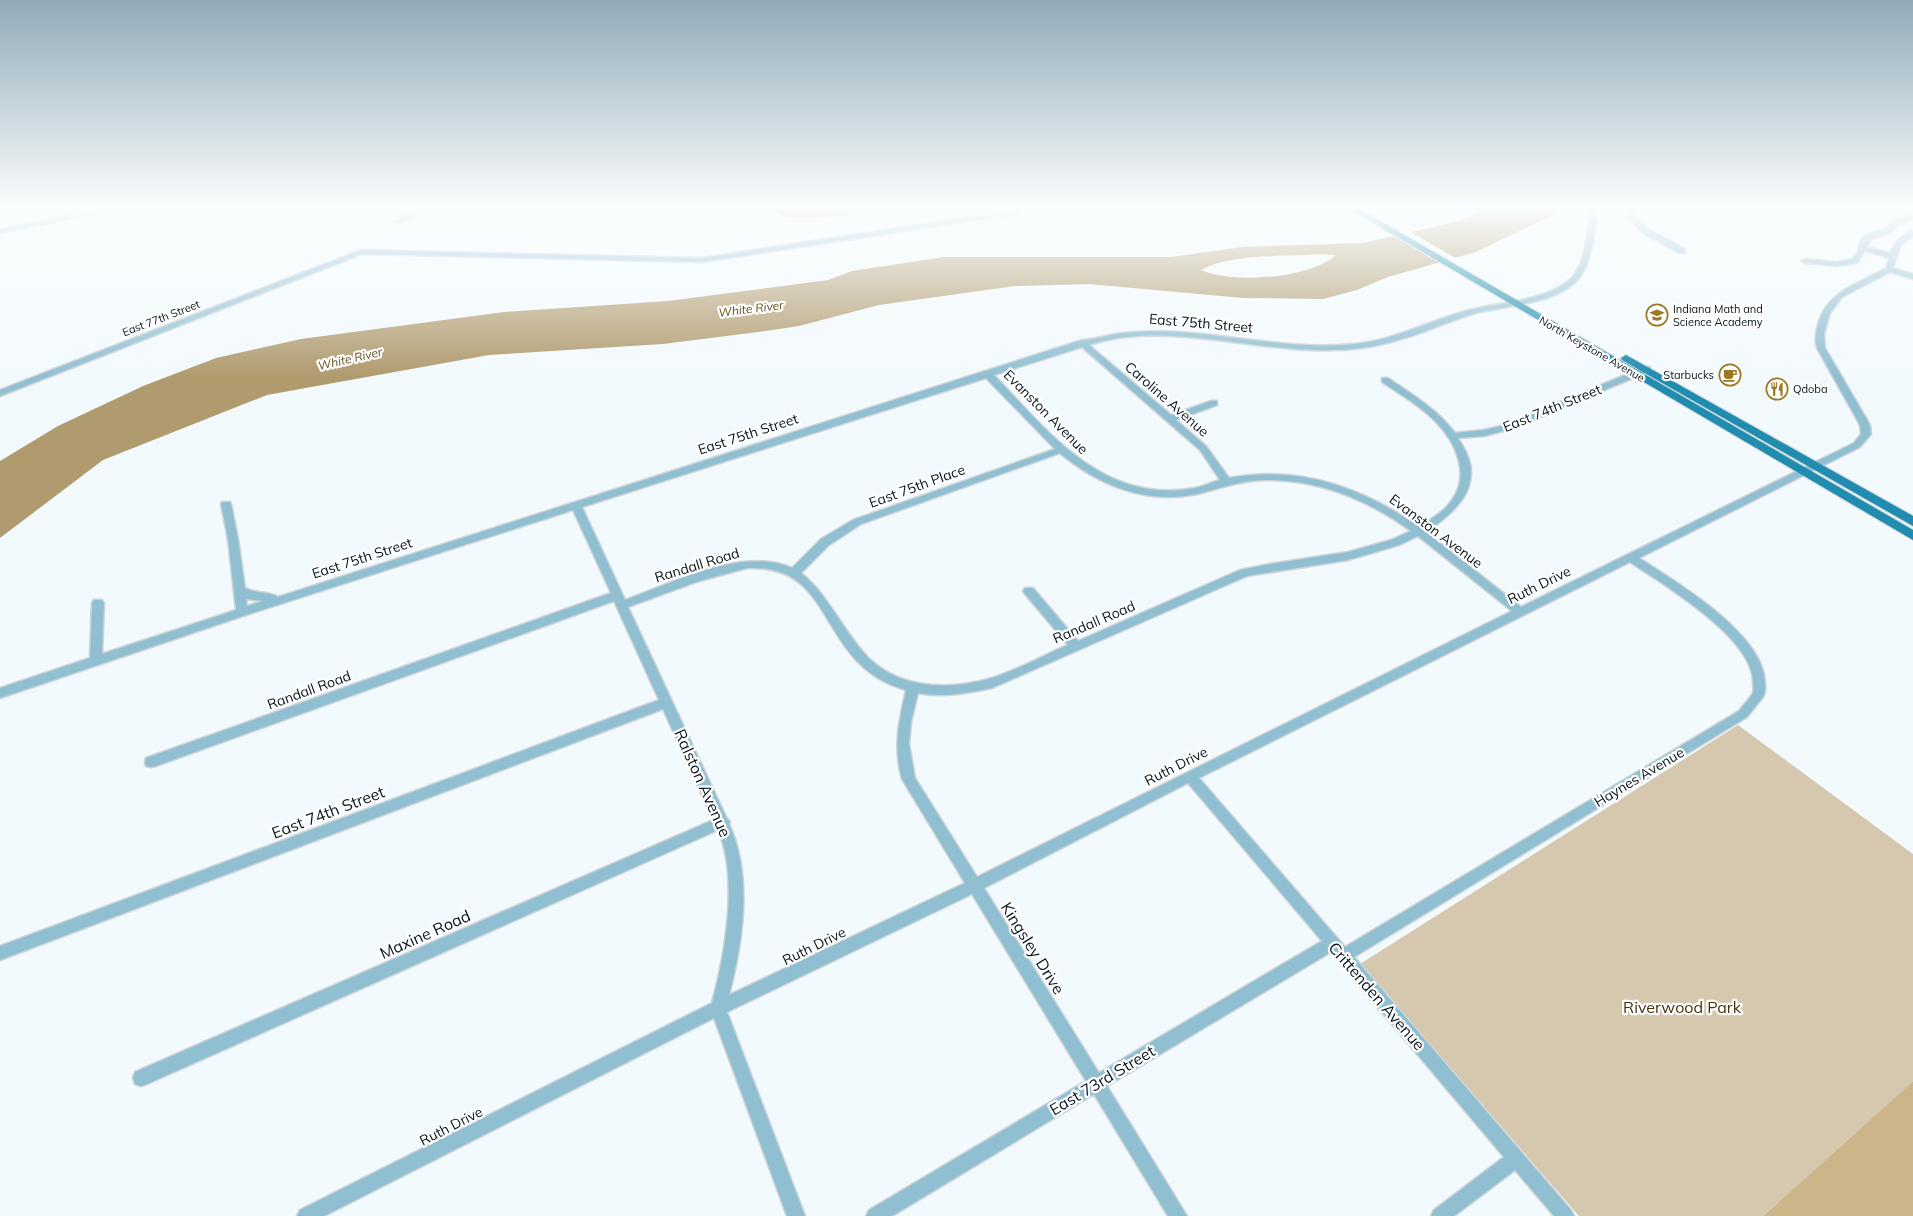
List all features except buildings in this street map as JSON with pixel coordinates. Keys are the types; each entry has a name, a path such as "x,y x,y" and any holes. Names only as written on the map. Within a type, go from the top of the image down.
{"main road":[{"name":"North Keystone Avenue","path":"1454,264 1460,267"},
{"name":"North Keystone Avenue","path":"1455,264 1519,301 1647,369 1913,522"},
{"name":"North Keystone Avenue","path":"1519,301 1635,374 1913,536"}],"street":[{"name":"East 77th Street","path":"0,393 331,264"},
{"name":"East 75th Street","path":"0,693 242,612 1082,343 1117,336 1154,333 1302,348 1355,347 1397,338 1475,311 1519,301 1561,288 1577,276 1580,264"},
{"path":"1890,264 1889,269 1913,277"},
{"name":"Ruth Drive","path":"306,1216 718,1008 974,886 1520,611 1856,446 1866,434 1861,415 1820,348 1819,339 1827,309 1839,295 1889,269"},
{"name":"Caroline Avenue","path":"1082,343 1203,448 1227,482"},
{"name":"East 74th Street","path":"1454,436 1484,433 1508,427 1647,369"},
{"name":"Evanston Avenue","path":"987,373 1083,469 1096,476 1134,490 1173,493 1252,478 1278,477 1326,484 1377,504 1417,531 1520,611"},
{"name":"Randall Road","path":"151,762 621,600 740,566 770,565 795,572 810,584 867,663 890,679 913,687 934,691 972,688 992,683 1244,573 1269,566 1350,556 1380,547 1417,531 1446,514 1458,502 1465,490 1467,468 1464,455 1454,436 1433,414 1385,380"},
{"path":"1170,419 1214,403"},
{"name":"East 75th Place","path":"795,572 825,542 858,522 1062,449"},
{"path":"226,504 242,612"},
{"name":"Ralston Avenue","path":"576,505 723,822 734,864 736,899 724,986 718,1008"},
{"name":"Haynes Avenue","path":"1343,956 1743,714 1753,704 1760,684 1757,669 1753,658 1739,638 1716,617 1630,557"},
{"path":"238,589 245,594 258,598 302,593"},
{"path":"1029,591 1076,646"},
{"path":"96,660 98,603"},
{"name":"Kingsley Drive","path":"913,687 902,733 904,765 913,788 1178,1216"},
{"name":"East 74th Street","path":"0,953 667,702"},
{"name":"Crittenden Avenue","path":"1190,776 1331,944 1565,1216"},
{"name":"Maxine Road","path":"141,1078 723,822"},
{"name":"East 73rd Street","path":"875,1216 1331,944"},
{"path":"718,1008 796,1216"},
{"path":"1440,1216 1516,1158"}],"green space":[{"name":"Riverwood Park","path":"1738,725 1913,854 1913,1081 1763,1216 1579,1216 1360,964"}],"shaded area":[{"path":"1913,1081 1913,1216 1763,1216"}],"water":[{"name":"White River","path":"900,264 1218,264 1201,270 1232,277 1251,278 1290,274 1322,264 1435,264 1388,277 1357,290 1323,299 1243,298 1089,284 1015,286 879,305 799,326 766,331 663,344 489,355 267,395 103,460 0,538 0,461 58,426 143,386 216,358 301,339 504,312 668,301 828,280 852,271"}],"place":[{"name":"Indiana Math and Science Academy","path":"1657,315"},
{"name":"Starbucks","path":"1730,375"},
{"name":"Qdoba","path":"1777,389"}]}
